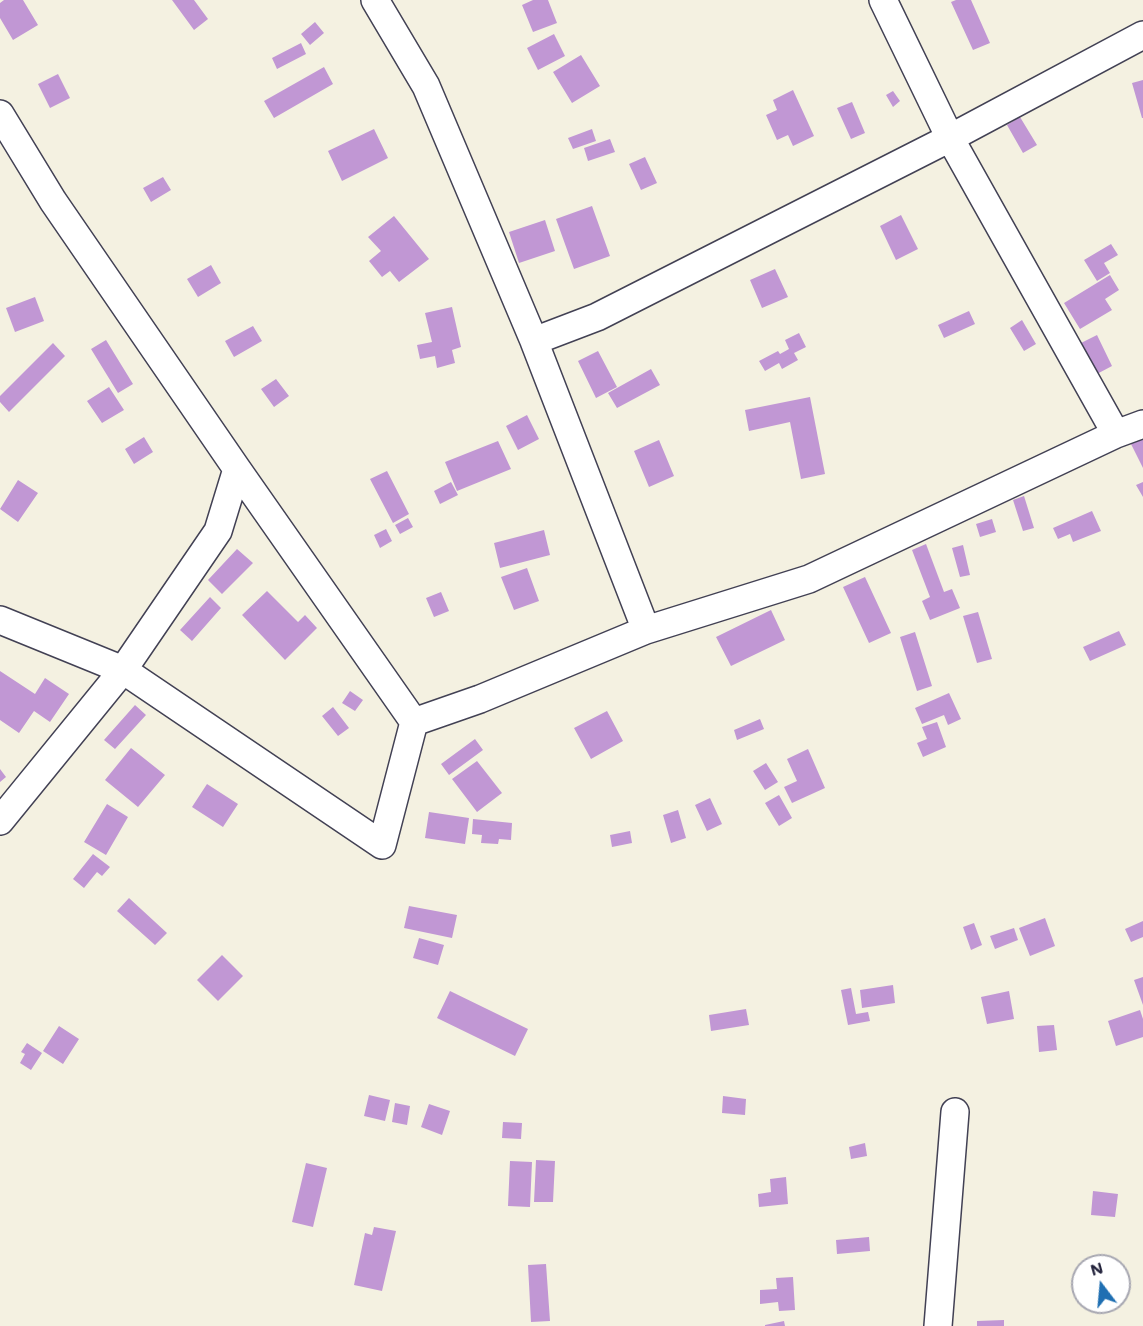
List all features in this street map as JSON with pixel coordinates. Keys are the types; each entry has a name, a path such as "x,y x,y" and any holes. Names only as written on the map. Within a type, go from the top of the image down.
{"street":[{"path":"375,0 426,86 534,341 646,630"},
{"path":"883,0 950,138 1116,434"},
{"path":"534,341 597,316 950,138 1143,34"},
{"path":"0,114 53,201 414,722 382,845 123,670 0,620"},
{"path":"414,722 480,699 646,630 809,579 1116,434 1143,424"},
{"path":"0,821 123,670 218,531 237,469"},
{"path":"938,1326 956,1112"}],"building":[{"path":"4,0 23,0 38,25 13,40 0,18 0,3"},
{"path":"172,0 194,0 208,19 194,30"},
{"path":"533,0 548,0 557,23 533,32 522,5"},
{"path":"971,0 990,43 973,50 951,2"},
{"path":"315,22 324,33 310,45 301,34"},
{"path":"554,34 565,56 538,70 527,48"},
{"path":"301,43 306,54 277,69 272,58"},
{"path":"581,55 600,86 572,103 553,72"},
{"path":"324,67 333,84 274,118 264,101"},
{"path":"58,74 70,98 50,108 38,84"},
{"path":"1143,80 1143,118 1142,118 1132,83"},
{"path":"793,90 814,136 793,146 788,135 777,140 766,115 777,110 773,100"},
{"path":"893,91 900,101 893,107 886,95"},
{"path":"852,102 865,133 851,139 837,108"},
{"path":"1020,117 1037,145 1023,153 1007,125"},
{"path":"374,129 388,158 342,181 328,151"},
{"path":"592,129 596,141 573,149 568,138"},
{"path":"610,139 615,152 588,161 584,148"},
{"path":"645,157 657,183 641,190 629,164"},
{"path":"163,177 171,190 151,202 143,188"},
{"path":"592,206 610,256 574,269 556,219"},
{"path":"901,215 918,249 896,260 880,226"},
{"path":"394,216 429,259 399,282 390,271 382,277 369,261 381,251 368,237"},
{"path":"545,220 555,251 519,263 509,232"},
{"path":"1111,244 1118,255 1104,263 1110,273 1097,281 1084,260"},
{"path":"211,265 221,283 198,297 187,279"},
{"path":"775,269 788,297 762,308 750,280"},
{"path":"1110,275 1119,290 1105,299 1112,310 1080,329 1064,303"},
{"path":"35,297 44,321 15,332 6,308"},
{"path":"452,307 461,347 452,350 455,363 437,368 435,356 420,359 417,345 432,342 425,313"},
{"path":"969,311 975,324 944,338 938,325"},
{"path":"1022,320 1036,344 1024,351 1010,328"},
{"path":"253,326 262,341 234,357 225,341"},
{"path":"799,333 806,347 794,353 798,360 782,369 779,363 765,371 759,361 778,351 780,354 789,349 785,340"},
{"path":"1097,335 1112,366 1095,375 1079,344"},
{"path":"106,340 133,384 118,393 91,349"},
{"path":"53,343 65,356 9,412 0,402 0,396"},
{"path":"598,351 617,387 596,398 578,361"},
{"path":"651,369 660,385 617,408 608,393"},
{"path":"276,379 289,396 274,407 261,389"},
{"path":"109,387 124,410 102,423 87,401"},
{"path":"810,397 825,474 801,479 790,422 749,431 745,410"},
{"path":"527,415 539,439 518,450 506,426"},
{"path":"1143,434 1143,468 1130,442"},
{"path":"144,437 153,452 134,464 125,449"},
{"path":"659,440 674,476 649,487 634,451"},
{"path":"498,441 511,469 457,491 445,462"},
{"path":"387,471 409,514 393,523 370,479"},
{"path":"18,480 38,493 18,522 0,509"},
{"path":"451,482 458,495 440,504 434,491"},
{"path":"1143,482 1143,497 1136,485"},
{"path":"1024,496 1034,528 1023,531 1013,500"},
{"path":"1092,511 1101,531 1073,542 1070,534 1058,539 1053,528"},
{"path":"408,518 413,527 400,534 395,525"},
{"path":"992,519 996,532 980,537 976,524"},
{"path":"386,529 392,541 380,548 374,535"},
{"path":"544,530 550,555 500,568 494,543"},
{"path":"926,544 944,592 952,589 960,608 930,620 922,601 930,597 912,550"},
{"path":"963,545 970,575 960,577 952,548"},
{"path":"237,549 253,563 222,594 208,580"},
{"path":"527,568 539,601 514,610 501,577"},
{"path":"865,577 891,633 869,643 843,587"},
{"path":"267,591 298,622 305,615 317,628 285,660 242,615"},
{"path":"441,592 449,611 434,617 426,598"},
{"path":"210,597 221,608 192,641 180,630"},
{"path":"771,610 785,640 731,666 716,637"},
{"path":"978,612 992,659 977,663 963,616"},
{"path":"1119,631 1126,645 1090,661 1083,647"},
{"path":"915,632 932,686 917,691 900,637"},
{"path":"0,671 35,694 45,678 69,694 50,722 34,711 19,733 0,720"},
{"path":"350,691 363,700 355,711 342,703"},
{"path":"949,693 961,719 948,725 944,715 922,724 915,708"},
{"path":"135,705 146,715 115,749 104,740"},
{"path":"333,707 349,728 338,736 322,716"},
{"path":"607,711 623,741 591,759 574,728"},
{"path":"760,719 764,729 737,740 734,730"},
{"path":"937,722 946,747 923,757 917,743 927,739 922,727"},
{"path":"475,739 483,750 449,775 441,764"},
{"path":"131,748 165,775 138,807 105,780"},
{"path":"808,749 825,788 792,803 784,787 797,781 787,759"},
{"path":"477,761 502,793 477,812 452,779"},
{"path":"766,763 778,782 765,790 753,771"},
{"path":"0,769 6,777 0,782"},
{"path":"207,784 238,804 223,827 192,807"},
{"path":"779,795 792,818 779,826 765,803"},
{"path":"710,798 722,824 707,831 695,805"},
{"path":"107,804 128,817 106,855 84,842"},
{"path":"678,810 686,838 671,843 663,815"},
{"path":"429,812 469,818 465,844 425,838"},
{"path":"473,819 512,823 511,840 499,839 498,844 481,843 482,835 472,834"},
{"path":"630,831 632,843 612,847 610,835"},
{"path":"93,854 110,867 102,876 97,872 84,888 73,879"},
{"path":"129,898 167,933 155,945 117,911"},
{"path":"409,906 457,915 452,938 404,928"},
{"path":"1045,918 1055,946 1030,956 1019,928"},
{"path":"1143,921 1143,937 1131,942 1125,929"},
{"path":"974,923 982,945 971,950 963,927"},
{"path":"1014,928 1018,940 995,949 990,936"},
{"path":"419,938 444,945 438,965 413,958"},
{"path":"222,955 243,976 218,1001 197,980"},
{"path":"1143,977 1143,1005 1134,980"},
{"path":"893,985 895,1003 862,1008 860,990"},
{"path":"851,988 856,1014 868,1012 870,1021 848,1025 841,990"},
{"path":"450,991 528,1029 515,1056 437,1018"},
{"path":"1009,991 1014,1019 987,1024 981,997"},
{"path":"746,1009 749,1025 711,1031 709,1015"},
{"path":"1140,1010 1143,1019 1143,1037 1116,1046 1108,1021"},
{"path":"1054,1025 1057,1050 1039,1052 1037,1026"},
{"path":"59,1026 79,1039 63,1064 43,1051"},
{"path":"27,1043 42,1053 31,1070 20,1063 25,1054 21,1052"},
{"path":"369,1095 390,1100 385,1121 364,1116"},
{"path":"723,1096 746,1099 745,1115 722,1113"},
{"path":"395,1103 410,1106 407,1125 392,1122"},
{"path":"429,1104 450,1111 442,1135 421,1127"},
{"path":"503,1122 522,1123 521,1139 502,1138"},
{"path":"865,1143 867,1156 851,1159 849,1147"},
{"path":"536,1160 555,1161 553,1202 534,1202"},
{"path":"510,1161 532,1162 530,1207 508,1206"},
{"path":"306,1163 327,1168 313,1227 292,1222"},
{"path":"786,1177 788,1204 759,1207 758,1194 771,1192 770,1179"},
{"path":"1093,1191 1118,1194 1115,1217 1091,1215"},
{"path":"374,1227 396,1231 382,1291 354,1285 365,1233 372,1235"},
{"path":"869,1237 870,1251 837,1254 836,1240"},
{"path":"546,1264 550,1321 531,1322 528,1265"},
{"path":"793,1277 795,1310 779,1311 778,1302 760,1304 760,1290 777,1289 776,1278"},
{"path":"1004,1320 1004,1326 977,1326 977,1321"},
{"path":"784,1321 785,1326 765,1326 765,1325"}]}
